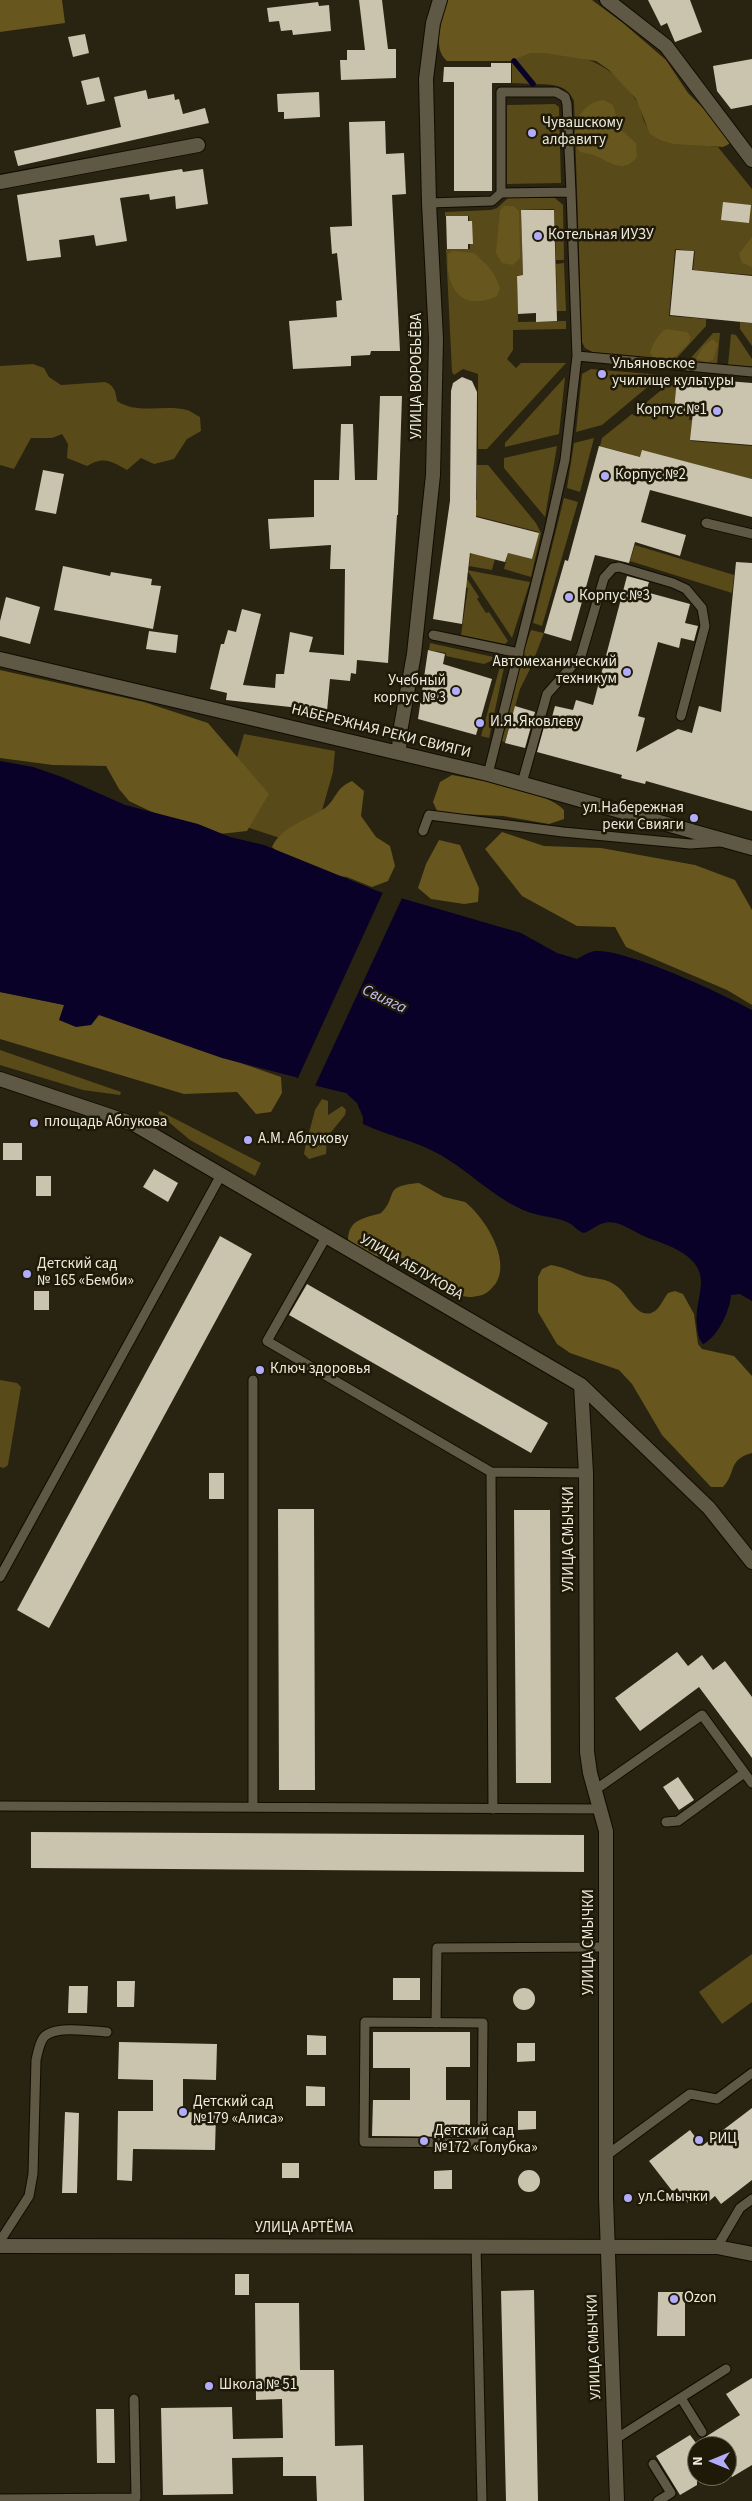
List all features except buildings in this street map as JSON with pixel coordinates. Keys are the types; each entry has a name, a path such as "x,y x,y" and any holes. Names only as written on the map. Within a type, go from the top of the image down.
{"street":[{"name":"УЛИЦА ВОРОБЬЁВА","path":"399,752 400,732 414,654 434,475 436,339 429,203 426,79 434,23 440,0"},
{"path":"607,0 666,46 752,160"},
{"path":"0,182 198,145"},
{"name":"НАБЕРЕЖНАЯ РЕКИ СВИЯГИ","path":"0,658 488,774 752,848"},
{"name":"УЛИЦА АБЛУКОВА","path":"0,1079 134,1124 581,1385 709,1508 752,1562"},
{"name":"УЛИЦА СМЫЧКИ","path":"581,1385 586,1473 587,1752 606,1831 608,2247 616,2501"},
{"name":"УЛИЦА АРТЁМА","path":"0,2246 476,2245 717,2247 752,2254"}],"lane":[{"path":"488,774 565,460 577,356 567,104 565,97 556,92 501,92 501,194"},
{"path":"429,203 485,202 492,201 501,194 571,192"},
{"path":"577,356 752,372"},
{"path":"706,524 752,534"},
{"path":"522,783 547,694 581,656 604,578 613,568 619,567 673,583 686,589 702,608 705,626 680,716"},
{"path":"434,635 519,653"},
{"path":"423,831 429,815 563,832 690,844 730,841"},
{"path":"0,1577 221,1175"},
{"path":"326,1237 267,1341 490,1472 586,1473"},
{"path":"253,1380 253,1807"},
{"path":"490,1472 493,1809"},
{"path":"595,1790 702,1715 752,1783"},
{"path":"666,1822 678,1821 744,1773"},
{"path":"0,1806 602,1809"},
{"path":"436,2023 437,1948 607,1947"},
{"path":"365,2022 436,2023 482,2023 482,2143 364,2142 365,2022"},
{"path":"0,2241 29,2196 33,2174 36,2060 44,2037 58,2030 107,2032"},
{"path":"607,2154 690,2094 717,2099 752,2073"},
{"path":"717,2247 740,2208 752,2199"},
{"path":"476,2245 482,2501"},
{"path":"614,2440 726,2369"},
{"path":"680,2398 702,2432"},
{"path":"0,2499 136,2499 134,2399"},
{"path":"653,2464 671,2493 658,2501"}],"shaded area":[{"path":"0,0 62,0 65,23 0,32"},
{"path":"447,0 592,0 623,23 666,60 688,93 719,124 729,140 729,144 723,147 674,144 662,141 650,134 636,99 609,70 596,61 532,53 510,61 447,61 442,55 440,48 439,32"},
{"path":"532,53 564,54 591,61 603,67 615,75 625,86 638,103 645,124 662,141 718,147 752,189 752,275 693,270 695,251 675,249 669,316 706,319 706,326 675,360 596,354 585,348 582,342 574,101 571,95 563,88 553,85 535,84 514,59"},
{"path":"513,62 532,84 512,83"},
{"path":"604,100 613,105 620,129 636,143 637,157 627,165 617,166 594,155 580,152 576,144 575,127 582,112 595,102"},
{"path":"555,104 559,107 561,183 507,184 507,105"},
{"path":"508,198 555,198 563,205 564,260 556,260 554,209 521,210 523,275 517,275 518,322 566,321 566,329 513,330 513,350 507,359 516,368 521,363 566,363 487,449 478,449 478,374 463,369 454,375 452,372 446,249 470,249 469,216 445,216 445,212 491,210 497,208"},
{"path":"504,206 513,206 519,211 520,258 513,265 502,263 496,253 500,210"},
{"path":"752,237 752,267 742,263 739,254"},
{"path":"453,251 474,253 487,265 493,272 500,288 497,296 474,301 465,299 458,294 449,277 448,254"},
{"path":"564,263 566,311 557,311 556,264"},
{"path":"740,322 752,323 752,346 740,329"},
{"path":"666,329 687,332 691,337 689,343 673,359 653,357 650,353 652,346 658,336"},
{"path":"713,333 720,333 717,364 688,361"},
{"path":"731,334 736,335 752,359 752,367 728,365"},
{"path":"713,339 718,344 713,360 707,362 696,359 703,346"},
{"path":"33,364 44,368 49,377 61,385 108,383 114,389 117,401 125,405 143,408 179,408 189,411 200,417 201,431 187,439 174,459 154,464 141,458 127,470 103,460 87,466 67,458 68,444 62,434 52,438 31,438 14,469 0,465 0,366"},
{"path":"591,369 662,375 602,425 576,432 582,374"},
{"path":"565,377 559,434 505,447 505,443"},
{"path":"677,377 674,410 690,412 689,420 692,420 691,441 752,446 752,479 676,459 674,466 600,446 602,438 632,414 635,416 644,409 642,406"},
{"path":"594,438 580,492 567,488 574,443"},
{"path":"557,446 545,517 504,468 504,458"},
{"path":"477,465 488,465 536,523 541,533 531,577 504,569 508,553 532,559 539,532 449,509 450,500 477,500"},
{"path":"564,498 578,502 542,626 533,623"},
{"path":"472,545 497,551 492,570 469,566"},
{"path":"635,545 734,575 732,593 630,561"},
{"path":"467,570 530,582 512,638"},
{"path":"466,577 479,597 477,599 486,613 489,612 508,641 505,644 461,635 468,588 439,583"},
{"path":"531,630 544,633 520,689 505,742 501,741 519,664"},
{"path":"430,643 498,658 484,664 446,656 446,653 429,650"},
{"path":"502,659 505,663 489,738 481,736"},
{"path":"0,670 144,702 208,723 269,794 247,831 202,836 129,801 119,789 106,766 53,765 0,758"},
{"path":"244,734 335,751 333,772 321,814 289,841 219,818"},
{"path":"452,775 512,787 543,797 564,810 564,819 549,824 503,816 438,813 433,802 440,782"},
{"path":"352,781 364,791 361,816 376,837 390,846 395,866 388,881 372,887 347,877 311,873 293,865 272,847 276,840 288,829 325,808 342,787"},
{"path":"502,832 544,846 601,848 695,865 735,880 752,910 752,1005 727,990 626,947 615,927 577,926 522,896 485,849"},
{"path":"439,840 460,845 479,888 478,902 464,904 431,899 418,888 426,864"},
{"path":"0,992 65,1005 91,1025 98,1014 105,1016 281,1077 282,1093 271,1112 256,1114 237,1092 184,1094 0,1039"},
{"path":"0,1050 121,1092 120,1095 83,1090 0,1065"},
{"path":"322,1099 328,1101 328,1115 342,1106 346,1110 345,1115 327,1137 326,1154 309,1159 304,1154 305,1148 315,1110"},
{"path":"160,1111 261,1163 255,1176 190,1140 158,1113"},
{"path":"419,1183 444,1197 465,1202 482,1219 496,1244 500,1269 498,1281 486,1293 472,1297 459,1295 444,1286 421,1263 405,1258 369,1255 354,1247 348,1239 351,1227 355,1223 381,1213 395,1189 407,1184"},
{"path":"551,1265 610,1282 619,1288 641,1312 654,1312 668,1293 675,1291 683,1294 694,1314 698,1344 702,1349 734,1356 752,1376 752,1453 739,1459 723,1487 711,1487 662,1435 632,1384 619,1370 570,1353 557,1344 538,1312 538,1277 542,1269"},
{"path":"0,1380 17,1383 21,1387 8,1465 4,1468 0,1467"},
{"path":"752,1954 752,2002 722,2024 699,1992"}],"water":[{"name":"Свияга","path":"0,761 33,767 62,777 125,805 198,824 230,837 264,845 380,892 521,933 557,953 577,959 595,951 610,952 651,964 719,993 752,1010 752,1301 740,1294 731,1295 728,1309 718,1330 703,1344 698,1335 697,1321 701,1284 700,1275 697,1267 691,1260 676,1249 645,1237 620,1224 608,1222 584,1233 565,1221 521,1209 498,1196 435,1152 363,1124 363,1117 357,1103 346,1093 317,1086 295,1077 222,1058 99,1015 91,1025 76,1027 59,1020 64,1005 0,992"}],"pier":[{"path":"384,890 403,896 314,1088 297,1080"}],"waterway":[{"path":"514,61 533,84"}],"place":[{"name":"Чувашскому алфавиту","path":"532,133"},
{"name":"Котельная ИУЗУ","path":"538,236"},
{"name":"Ульяновское училище культуры","path":"602,374"},
{"name":"Корпус №1","path":"717,411"},
{"name":"Корпус №2","path":"605,476"},
{"name":"Корпус №3","path":"569,597"},
{"name":"Автомеханический техникум","path":"627,672"},
{"name":"Учебный корпус № 3","path":"456,691"},
{"name":"И.Я. Яковлеву","path":"480,723"},
{"name":"ул.Набережная реки Свияги","path":"694,818"},
{"name":"площадь Аблукова","path":"34,1123"},
{"name":"А.М. Аблукову","path":"248,1140"},
{"name":"Детский сад № 165 «Бемби»","path":"27,1274"},
{"name":"Ключ здоровья","path":"260,1370"},
{"name":"Детский сад №179 «Алиса»","path":"183,2112"},
{"name":"РИЦ","path":"699,2140"},
{"name":"Детский сад №172 «Голубка»","path":"424,2141"},
{"name":"ул.Смычки","path":"628,2198"},
{"name":"Ozon","path":"674,2299"},
{"name":"Школа № 51","path":"209,2386"}]}
